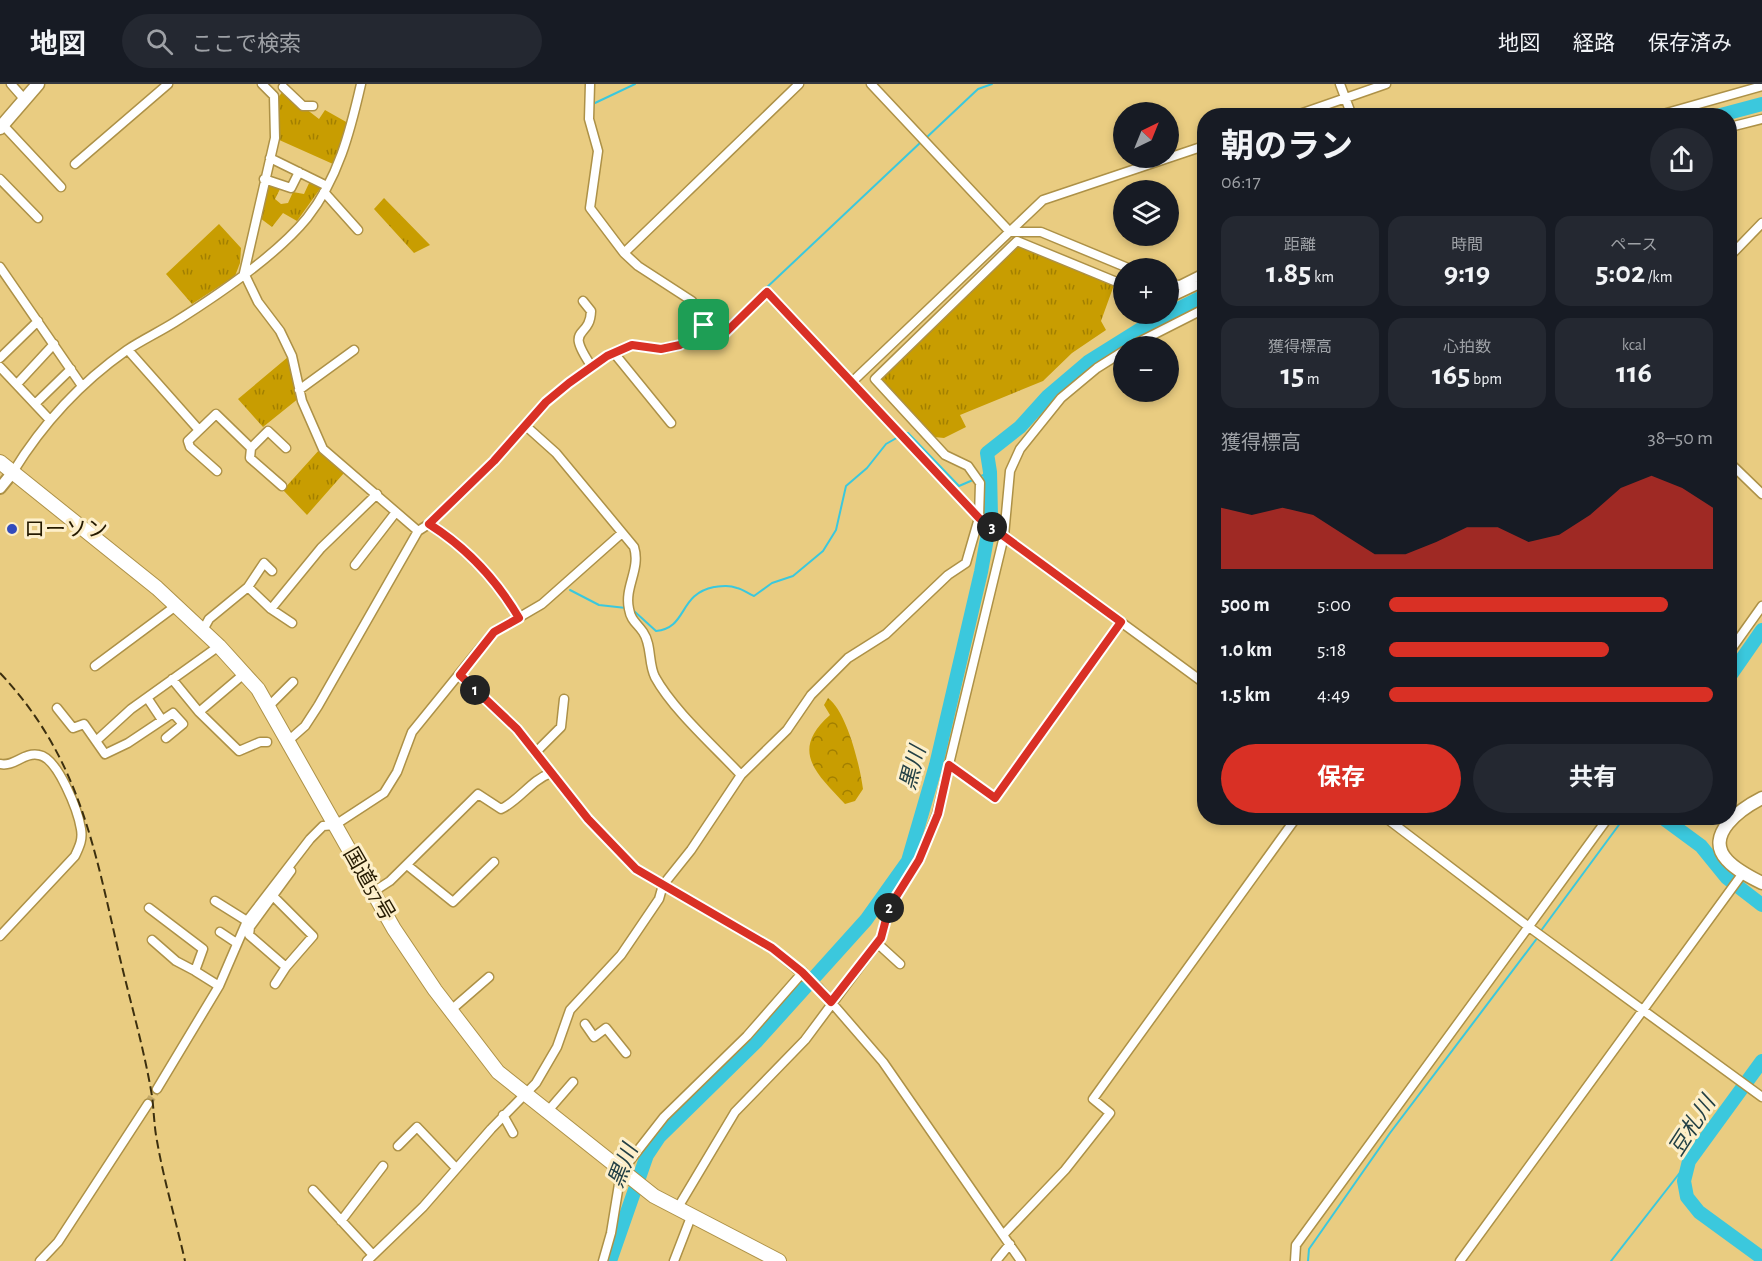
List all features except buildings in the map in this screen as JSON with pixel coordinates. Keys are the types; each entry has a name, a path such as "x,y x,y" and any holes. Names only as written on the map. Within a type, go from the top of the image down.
{"highway":[{"name":"国道57号","path":"0,462 177,605 245,673 269,706 373,892 422,971 498,1072 646,1191 691,1217 779,1261"}],"main road":[{"path":"2,127 38,84"},
{"path":"1737,813 1762,798"},
{"path":"1726,825 1720,836 1722,853 1743,873 1762,883"}],"street":[{"path":"11,84 25,100"},
{"path":"75,164 168,84"},
{"path":"261,84 274,96 275,138 244,273 258,302 280,331 292,356 299,390 323,449 418,531"},
{"path":"0,488 13,472 35,436 82,386 128,350 174,323 283,244 307,217 326,189 340,160 361,84"},
{"path":"590,84 589,119 598,151 590,208 624,253 638,266 692,301 704,325 717,341 767,292 853,381 979,518 1197,678"},
{"path":"624,253 799,84"},
{"path":"870,84 1010,232 1041,232 1113,262"},
{"path":"1341,84 1349,108"},
{"path":"1317,108 1386,84"},
{"path":"274,96 284,86 303,106 313,106"},
{"path":"1684,108 1762,86"},
{"path":"1737,125 1762,120"},
{"path":"2,127 61,187"},
{"path":"853,381 1043,200 1197,148"},
{"path":"270,158 326,189 358,230"},
{"path":"264,179 291,188 299,172"},
{"path":"0,179 38,218"},
{"path":"1737,249 1762,223"},
{"path":"313,1190 331,1206 370,1258 423,1207 503,1116 536,1083 557,1047 570,1010 621,955 660,899 663,885 691,850 741,775 787,730 811,694 848,658 886,634 940,582 966,563 979,518 980,483 968,466 945,455 875,379 1017,241 1113,280"},
{"path":"0,267 82,386"},
{"path":"1179,285 1197,276"},
{"path":"1179,294 1197,285"},
{"path":"583,301 591,311 591,319 580,331 577,339 579,347 592,367"},
{"path":"1151,336 1197,313"},
{"path":"0,358 38,321"},
{"path":"288,741 305,726 318,706 418,531 429,524 527,427 546,402 614,353 632,345 661,349 680,345 704,325"},
{"path":"17,384 54,344"},
{"path":"128,350 199,430"},
{"path":"299,390 354,350"},
{"path":"614,353 671,423"},
{"path":"676,1209 735,1112 805,1040 877,943 889,908 919,860 938,814 1004,536 1010,471 1020,449 1061,398 1113,358"},
{"path":"0,368 49,419"},
{"path":"36,403 71,369"},
{"path":"217,471 190,447 189,441 216,414 251,448"},
{"path":"527,427 556,453 633,547 637,557 627,593 628,607 632,622 643,632 655,677 688,719 741,775"},
{"path":"282,486 250,458 251,448 268,431 286,448"},
{"path":"1737,470 1762,494"},
{"path":"271,609 321,548 377,494"},
{"path":"355,565 396,512"},
{"path":"429,524 466,550 494,580 519,618"},
{"path":"286,967 249,935 250,927 274,897 309,839 323,826 335,825 373,803 384,793 397,772 412,732 443,691 460,675 494,632 542,604 622,532"},
{"path":"202,630 209,620 248,587 264,563 272,571"},
{"path":"248,587 271,609 292,623"},
{"path":"95,666 177,605"},
{"path":"1737,641 1762,606"},
{"path":"949,765 995,798 1121,622"},
{"path":"96,741 131,709 219,646"},
{"path":"199,712 245,673"},
{"path":"460,675 517,729 613,846 636,869 772,948 819,988 883,1062 1004,1233 1021,1261"},
{"path":"172,679 199,712 239,751 260,742 267,742"},
{"path":"269,706 293,682"},
{"path":"148,699 162,720"},
{"path":"536,753 561,727 564,699"},
{"path":"57,708 73,728 84,724 105,754 128,743 173,714 183,724 166,738"},
{"path":"0,764 15,763 26,755 40,755 56,765 81,829 81,843 75,856 0,936"},
{"path":"373,892 407,865 478,794 501,809 522,797 535,782 551,773"},
{"path":"1004,1233 1065,1170 1110,1113 1093,1099 1291,825"},
{"path":"1395,825 1529,927 1762,1097"},
{"path":"1295,1261 1296,1245 1603,825"},
{"path":"157,1089 182,1051 219,986 235,942 247,921 303,850"},
{"path":"407,865 453,902 494,862"},
{"path":"1460,1261 1743,873"},
{"path":"274,897 313,936 286,967 275,984"},
{"path":"215,901 247,921"},
{"path":"149,908 203,949 195,971"},
{"path":"220,932 235,942"},
{"path":"152,940 176,961 219,986"},
{"path":"877,943 899,958"},
{"path":"603,1261 624,1174 664,1117 747,1036 802,972"},
{"path":"451,1011 489,977"},
{"path":"585,1024 594,1037 606,1028 626,1053"},
{"path":"547,1112 573,1082"},
{"path":"40,1261 58,1242 148,1104"},
{"path":"503,1116 513,1133"},
{"path":"398,1146 417,1127 456,1168"},
{"path":"341,1221 383,1166"},
{"path":"674,1261 691,1217"},
{"path":"996,1261 1010,1244"}],"green space":[{"path":"283,91 319,119 325,110 348,123 333,164 277,139 279,127 277,99"},
{"path":"310,181 322,186 297,221 283,213 272,227 260,218 266,182 281,187 275,199 281,204 288,203 293,192 304,194"},
{"path":"384,198 430,245 414,253 374,209"},
{"path":"219,224 241,248 240,263 235,276 192,304 166,274"},
{"path":"1018,243 1113,285 1101,321 1106,330 1072,353 1043,381 960,415 966,427 944,438 934,437 879,378"},
{"path":"288,357 299,398 263,427 238,399"},
{"path":"320,449 344,473 307,515 283,490"},
{"path":"828,698 835,705 847,727 856,754 863,789 855,801 845,804 817,772 809,751 811,740 818,728 830,715 824,705"}],"waterway":[{"path":"595,103 635,84"},
{"path":"926,138 978,89 992,84"},
{"name":"黒川","path":"1737,111 1762,104"},
{"path":"764,290 921,142"},
{"path":"714,333 721,330 755,298"},
{"name":"黒川","path":"610,1261 647,1155 659,1137 756,1042 866,920 908,861 936,765 981,572 991,516 987,453 1020,427 1048,396 1088,362 1152,322 1197,300"},
{"path":"905,434 908,433 959,486 973,480"},
{"path":"634,611 656,631 666,629 674,624 688,603 702,591 728,586 754,596 772,583 793,576 823,551 836,530 846,486 867,468 886,444 900,436"},
{"path":"979,477 990,472"},
{"path":"570,590 599,605 626,608"},
{"name":"豆札川","path":"1737,666 1762,630"},
{"path":"1540,932 1619,825"},
{"name":"豆札川","path":"1672,825 1701,846 1727,878 1762,905"},
{"path":"1308,1261 1309,1249 1390,1133 1538,937"},
{"name":"豆札川","path":"1762,1061 1689,1161 1684,1181 1687,1197 1699,1212 1762,1258"},
{"path":"1611,1261 1689,1161"}],"tunnel":[{"path":"148,1104 157,1089"}],"railway":[{"path":"0,673 27,705 48,737 66,770 80,804 101,876 145,1060 160,1156 185,1261"}],"place":[{"name":"ローソン","path":"12,529"}],"route":[{"path":"767,292 853,381 979,518 1121,622 995,798 949,765 938,814 919,860 889,908 881,938 831,1002 802,972 772,948 636,869 588,819 517,729 460,675 494,632 519,618 508,598 494,580 466,550 429,524 527,427 546,402 569,383 607,356 632,345 661,349 680,345 704,325 717,341 767,292"}]}
